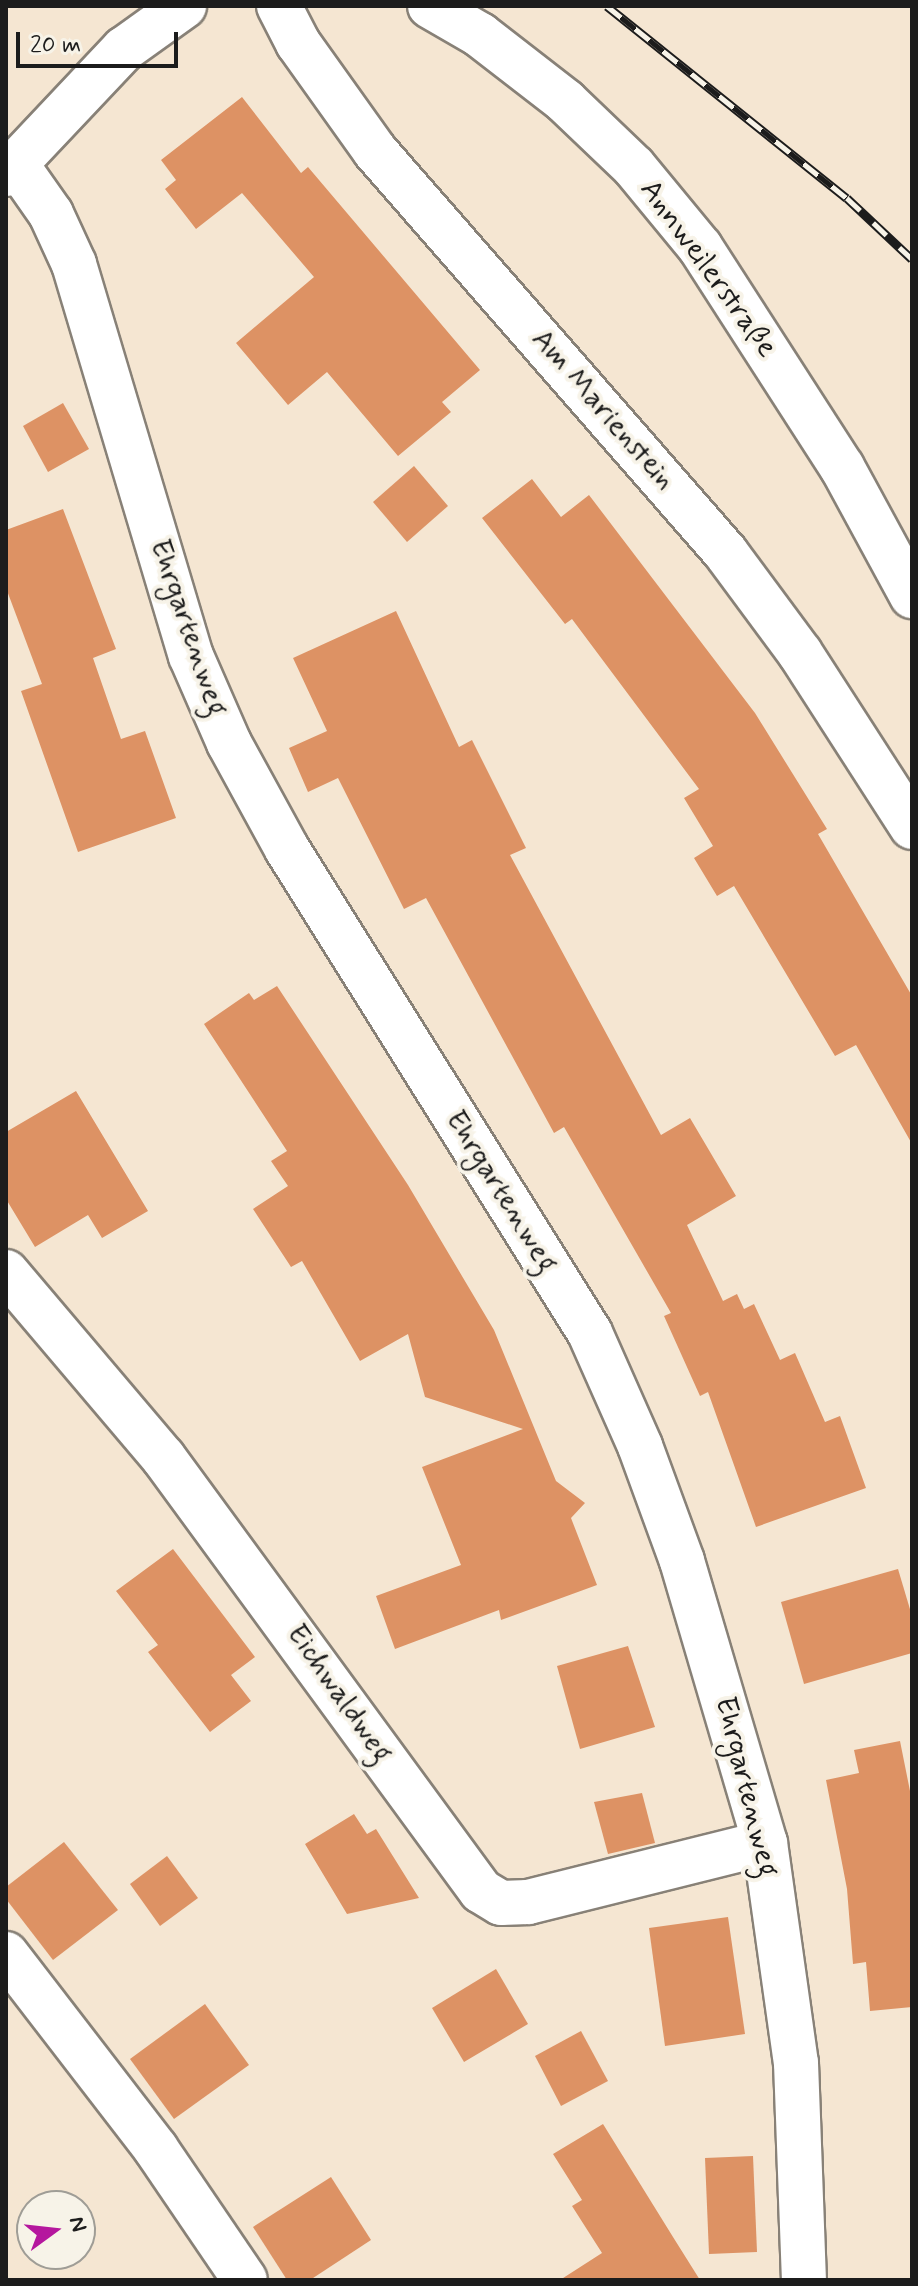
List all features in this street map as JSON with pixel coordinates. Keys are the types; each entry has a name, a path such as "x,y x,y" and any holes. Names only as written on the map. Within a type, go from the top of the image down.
{"street":[{"path":"11,169 124,49 184,6"},
{"name":"Am Marienstein","path":"279,6 298,43 375,151 726,553 800,653 912,827"},
{"name":"Annweilerstraße","path":"430,6 480,35 565,101 634,167 700,247 842,467 912,596"},
{"name":"Ehrgartenweg","path":"11,169 51,214 74,264 191,656 229,743 287,849 590,1333 640,1446 682,1561 765,1843 796,2063 804,2280"},
{"name":"Eichwaldweg","path":"6,1272 173,1469 481,1891 501,1903 528,1902 765,1843"},
{"path":"6,1954 156,2149 245,2280"}],"building":[{"path":"242,97 301,173 308,167 480,370 442,402 451,412 398,456 327,372 288,405 236,343 314,277 242,193 196,229 165,189 176,180 161,160"},
{"path":"63,403 89,449 48,472 23,426"},
{"path":"414,466 448,506 407,542 373,502"},
{"path":"532,479 561,517 589,495 755,713 827,829 818,834 912,996 912,1144 856,1045 835,1056 734,886 717,896 694,858 713,846 684,798 699,789 572,619 565,624 482,518"},
{"path":"63,509 116,649 93,658 121,739 145,731 176,818 78,852 21,691 42,684 6,588 6,530"},
{"path":"396,611 459,747 472,740 526,848 510,855 661,1135 690,1118 736,1196 687,1225 723,1301 737,1294 744,1309 754,1304 780,1360 795,1353 825,1422 840,1416 866,1488 756,1527 708,1392 700,1396 664,1316 671,1313 564,1127 554,1133 426,898 404,909 338,778 308,792 289,748 327,731 293,658"},
{"path":"277,986 408,1185 494,1330 556,1481 585,1503 571,1518 597,1585 501,1620 499,1610 395,1649 376,1596 461,1565 422,1467 523,1429 425,1397 408,1334 360,1361 302,1261 291,1267 253,1209 288,1186 271,1161 287,1151 204,1024 249,993 254,1000"},
{"path":"76,1091 148,1211 102,1238 88,1215 35,1247 6,1199 6,1132"},
{"path":"173,1549 255,1657 231,1675 251,1701 210,1732 148,1652 158,1645 116,1591"},
{"path":"898,1569 912,1616 912,1653 804,1684 781,1602"},
{"path":"628,1646 655,1727 580,1749 557,1666"},
{"path":"900,1741 912,1801 912,2007 870,2011 866,1962 853,1964 847,1889 826,1780 859,1773 854,1750"},
{"path":"642,1793 655,1843 608,1854 594,1802"},
{"path":"354,1814 367,1834 376,1829 419,1898 347,1914 305,1844"},
{"path":"64,1842 118,1910 53,1960 6,1899 6,1887"},
{"path":"167,1856 198,1898 160,1926 130,1884"},
{"path":"728,1917 745,2034 665,2046 649,1928"},
{"path":"496,1969 528,2024 464,2062 432,2008"},
{"path":"205,2004 249,2065 174,2119 130,2059"},
{"path":"581,2031 608,2081 561,2106 535,2056"},
{"path":"603,2124 700,2280 560,2280 602,2253 572,2206 582,2200 553,2154"},
{"path":"753,2156 757,2252 709,2254 705,2158"},
{"path":"331,2177 371,2240 310,2280 287,2280 253,2227"}],"railway":[{"path":"607,6 847,198 912,259"}]}
